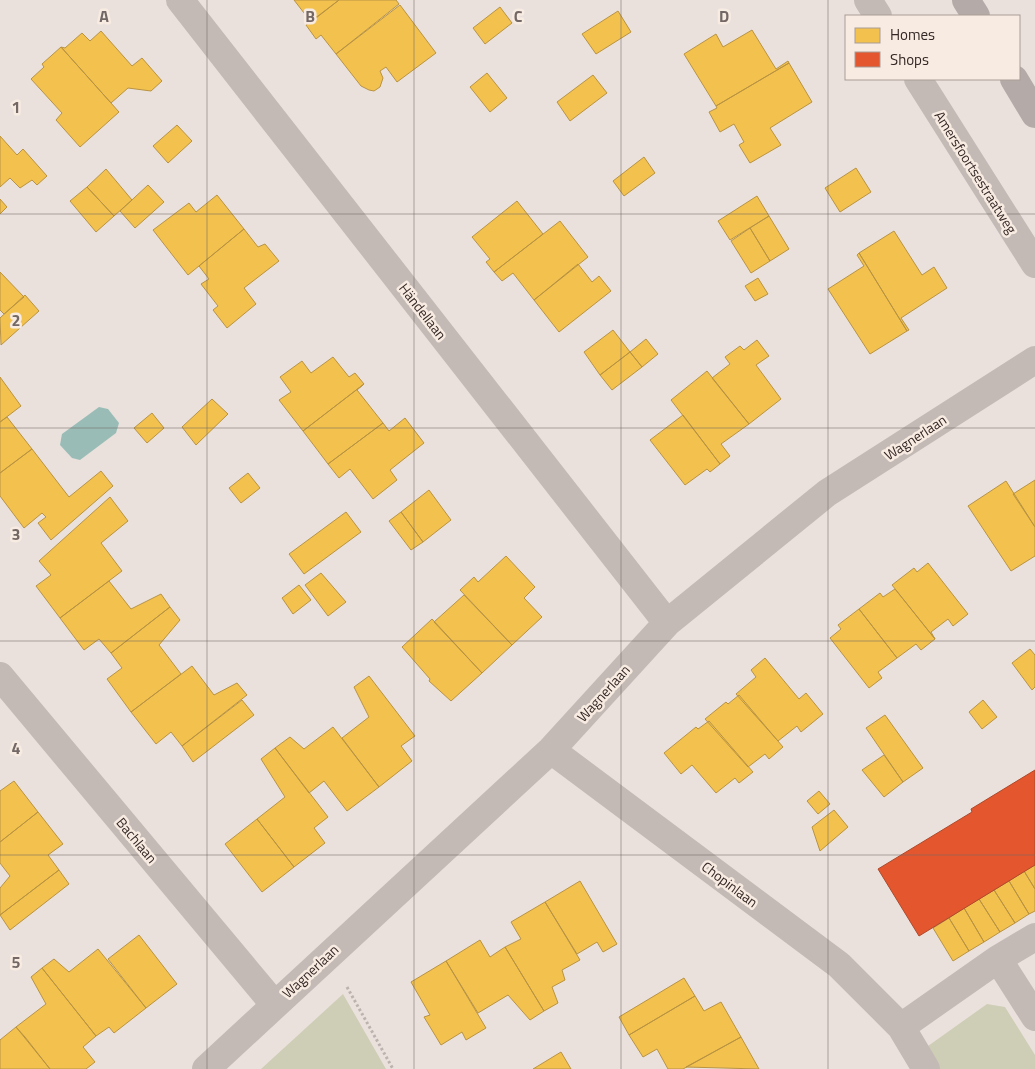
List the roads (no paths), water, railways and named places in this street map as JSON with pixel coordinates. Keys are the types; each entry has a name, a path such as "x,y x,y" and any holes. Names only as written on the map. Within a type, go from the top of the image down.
{"main road":[{"path":"966,0 975,15"},
{"path":"1015,80 1035,114"}],"street":[{"name":"Händellaan","path":"180,0 667,622"},
{"path":"868,0 877,15"},
{"name":"Amersfoortsestraatweg","path":"919,80 1035,264"},
{"name":"Wagnerlaan","path":"206,1069 328,954 551,750 667,622 827,493 1035,360"},
{"name":"Bachlaan","path":"0,676 274,1004"},
{"name":"Chopinlaan","path":"551,750 839,965 901,1027 926,1069"},
{"path":"901,1027 998,959 1035,937"},
{"path":"998,959 1035,1017"}],"water":[{"path":"99,407 108,409 119,423 116,433 80,460 72,458 60,445 62,434"}]}
